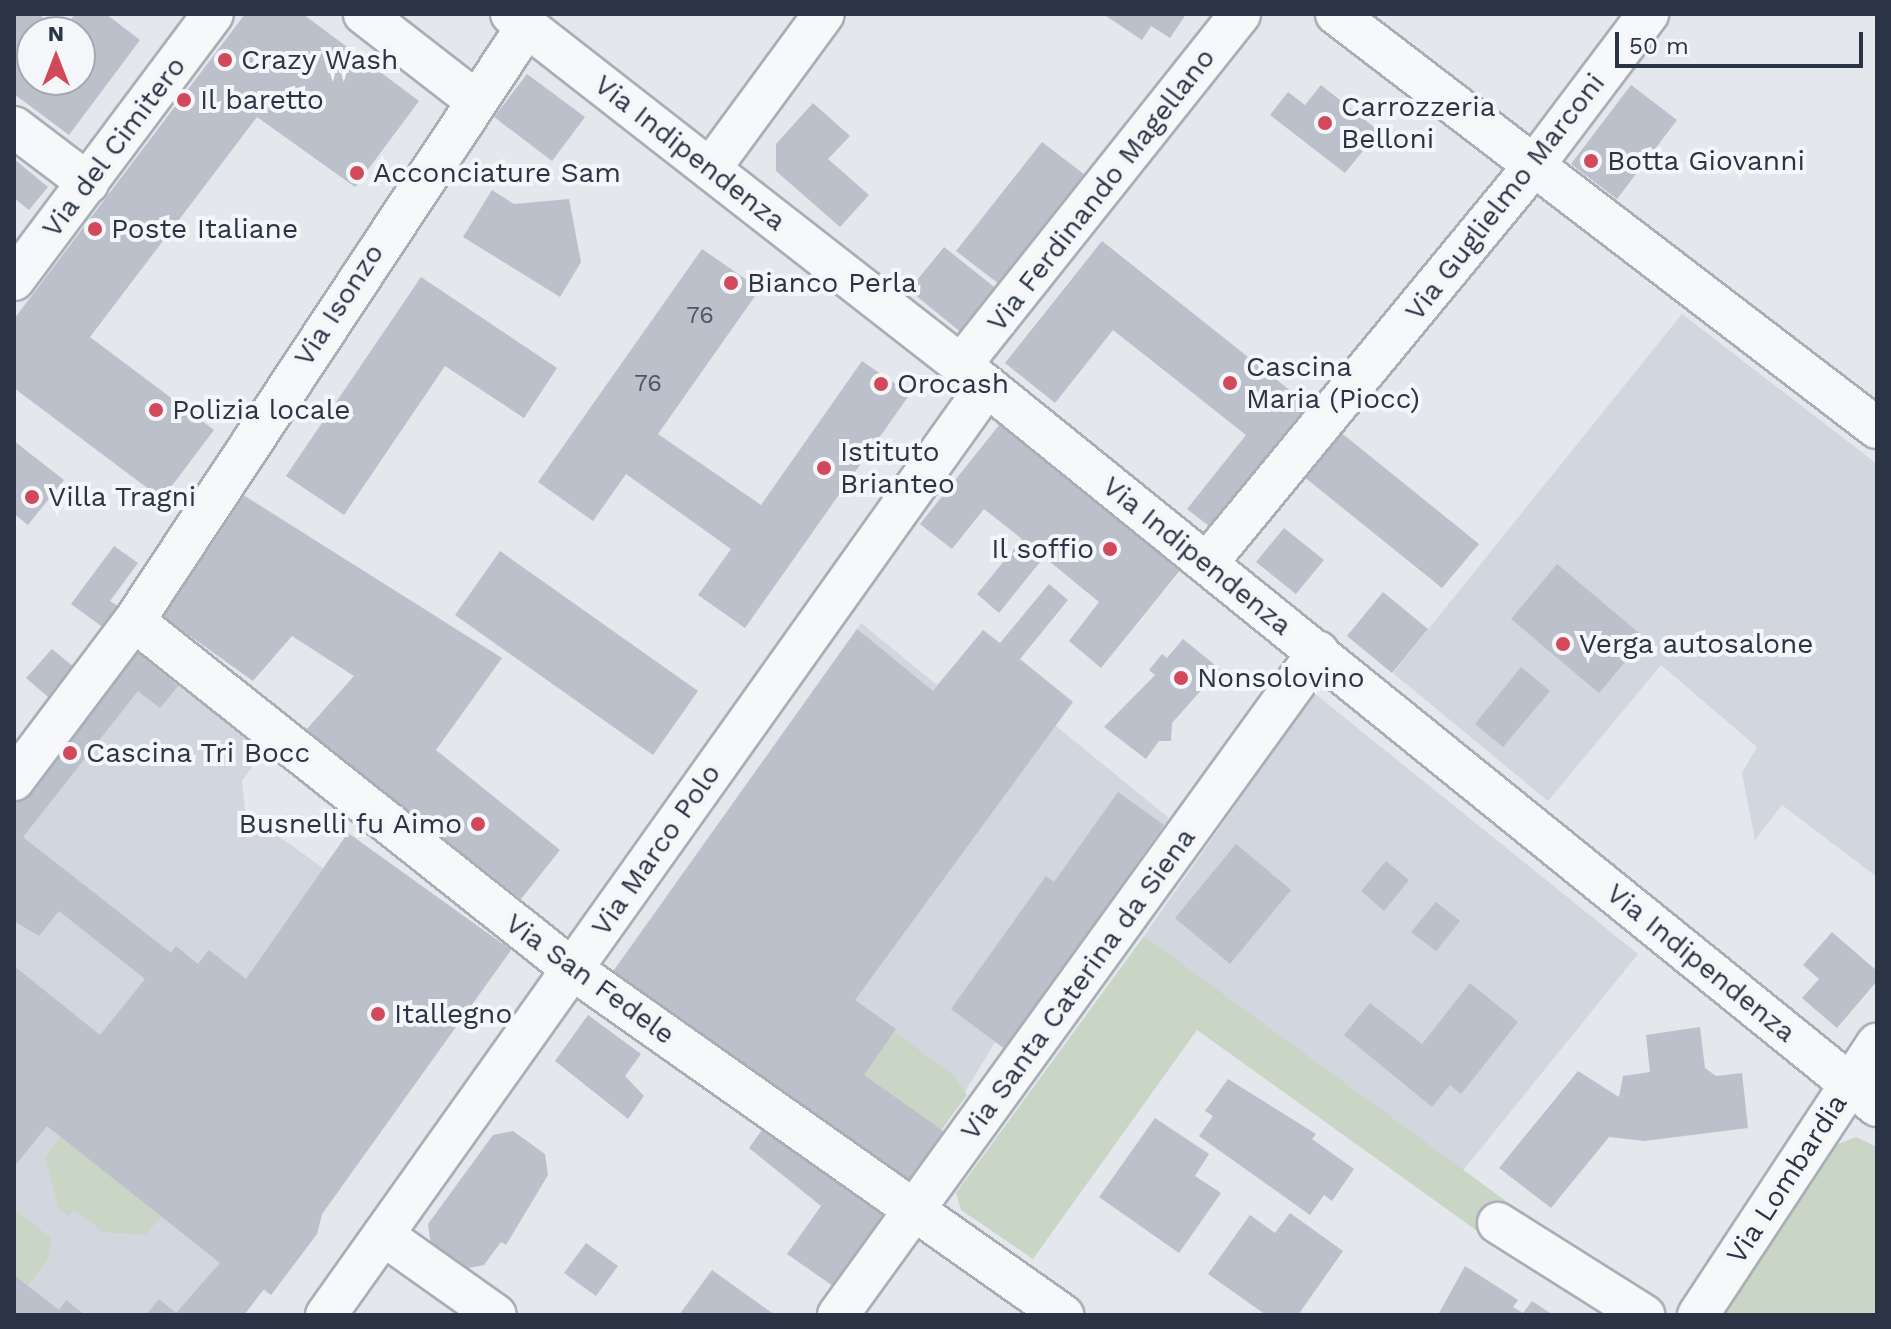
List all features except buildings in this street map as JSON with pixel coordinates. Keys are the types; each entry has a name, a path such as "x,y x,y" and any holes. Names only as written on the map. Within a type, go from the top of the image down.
{"street":[{"name":"Via del Cimitero","path":"14,280 213,14"},
{"path":"364,14 476,101"},
{"path":"710,169 824,14"},
{"name":"Via Ferdinando Magellano","path":"974,376 1240,14"},
{"path":"1336,14 1532,168 1877,428"},
{"name":"Via Guglielmo Marconi","path":"1207,563 1532,168 1648,14"},
{"name":"Via Isonzo","path":"14,780 134,621 476,101 519,20"},
{"name":"Via Indipendenza","path":"519,20 974,376 1864,1094"},
{"path":"14,127 88,183"},
{"name":"Via Marco Polo","path":"326,1315 572,969 974,376"},
{"name":"Via San Fedele","path":"134,621 572,969 1063,1315"},
{"name":"Via Santa Caterina da Siena","path":"838,1315 1318,652"},
{"name":"Via Lombardia","path":"1698,1315 1864,1094 1877,1044"},
{"path":"1498,1223 1644,1315"},
{"path":"383,1235 496,1315"}],"shaded area":[{"path":"1682,314 1877,464 1877,877 1782,805 1755,840 1742,773 1757,747 1661,665 1548,801 1393,673"},
{"path":"861,623 937,685 965,652 1169,818 1005,1049 995,1042 942,1130 612,973"},
{"path":"134,649 262,752 242,781 245,812 323,868 348,833 511,950 322,1214 317,1234 271,1295 263,1290 244,1315 14,1315 14,799"},
{"path":"1314,693 1638,954 1461,1173 1144,936"}],"green space":[{"path":"1144,936 1510,1204 1487,1238 1197,1030 1033,1259 961,1210 956,1193"},
{"path":"894,1032 953,1074 967,1095 941,1130 864,1075"},
{"path":"61,1136 161,1216 146,1235 103,1232 74,1209 69,1216 58,1207 45,1157"},
{"path":"1856,1137 1877,1147 1877,1315 1724,1315 1831,1147"},
{"path":"14,1209 51,1238 49,1258 28,1285 14,1275"}],"place":[{"name":"Crazy Wash","path":"225,60"},
{"name":"Il baretto","path":"184,100"},
{"name":"Carrozzeria Belloni","path":"1325,123"},
{"name":"Botta Giovanni","path":"1591,161"},
{"name":"Acconciature Sam","path":"357,173"},
{"name":"Poste Italiane","path":"95,229"},
{"name":"Bianco Perla","path":"731,283"},
{"name":"Cascina Maria (Piocc)","path":"1230,383"},
{"name":"Orocash","path":"881,384"},
{"name":"Polizia locale","path":"156,410"},
{"name":"Istituto Brianteo","path":"824,468"},
{"name":"Villa Tragni","path":"32,497"},
{"name":"Il soffio","path":"1110,549"},
{"name":"Verga autosalone","path":"1563,644"},
{"name":"Nonsolovino","path":"1181,678"},
{"name":"Cascina Tri Bocc","path":"70,753"},
{"name":"Busnelli fu Aimo","path":"478,824"},
{"name":"Itallegno","path":"378,1014"}]}
